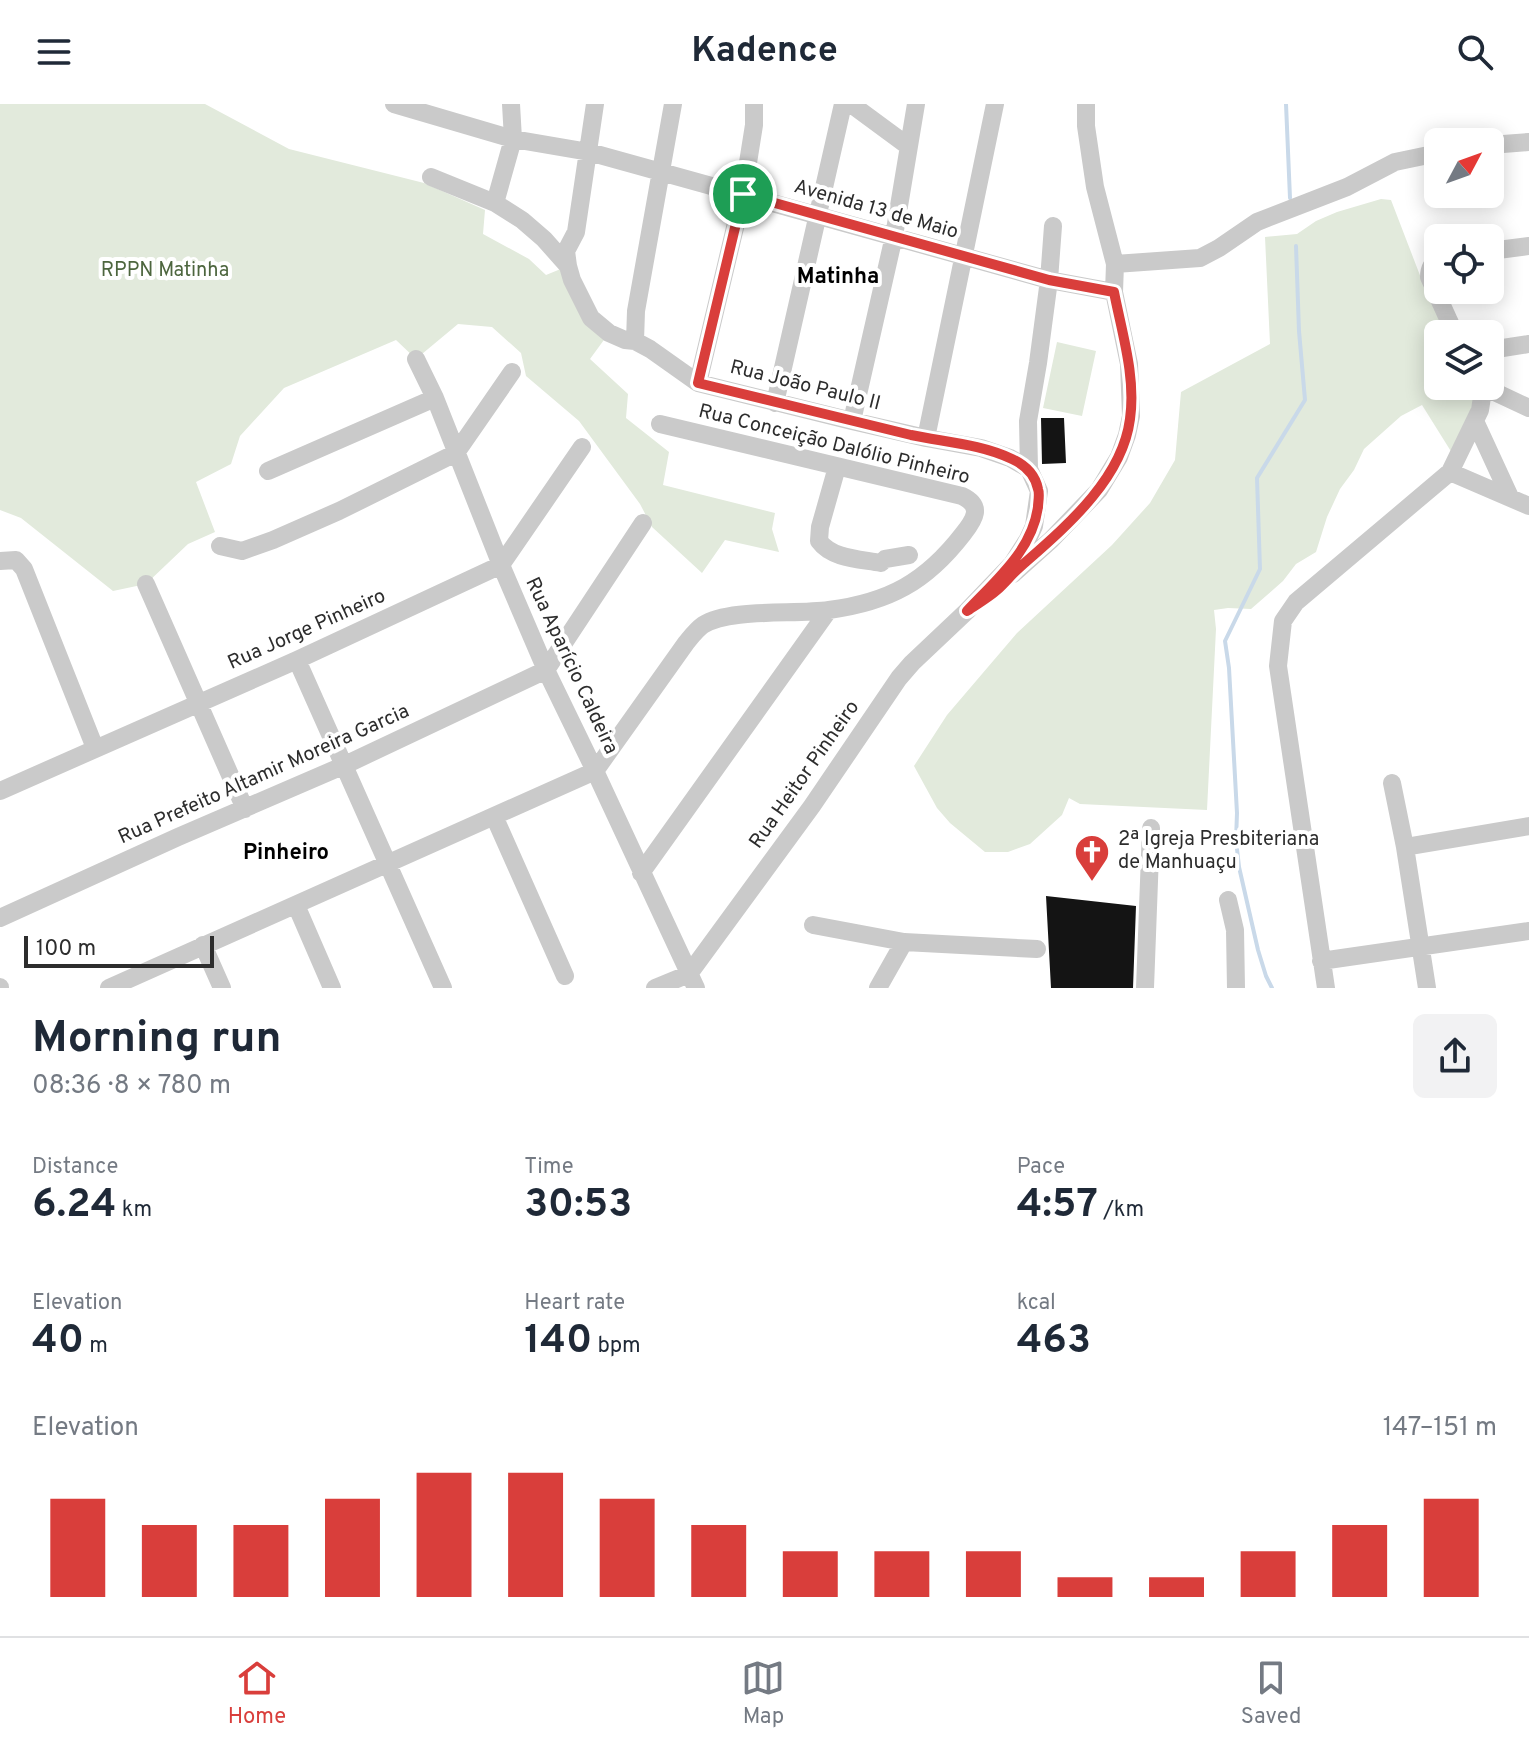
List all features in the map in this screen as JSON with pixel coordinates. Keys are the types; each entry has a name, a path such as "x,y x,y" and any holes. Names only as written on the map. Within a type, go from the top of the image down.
{"street":[{"name":"Avenida 13 de Maio","path":"394,104 440,111 513,139 589,152 962,257 1049,280 1114,292"},
{"path":"495,203 513,139 511,104"},
{"path":"568,266 566,251 576,232 595,104"},
{"path":"635,341 636,311 673,104"},
{"path":"698,383 743,194 754,125 754,104"},
{"path":"775,403 843,104"},
{"path":"851,104 908,146"},
{"path":"852,421 894,236 916,104"},
{"path":"926,438 995,104"},
{"path":"967,611 997,591 1099,490 1119,457 1127,435 1131,416 1129,364 1114,292 1115,264 1095,187 1086,104"},
{"path":"1504,144 1529,142"},
{"path":"1115,264 1200,258 1257,222 1347,187 1395,162 1424,156"},
{"name":"Rua João Paulo II","path":"431,177 495,203 522,220 568,266 591,318 609,333 635,341 698,383 926,438 981,448 1010,458 1029,469"},
{"path":"967,611 1012,564 1034,526 1039,491 1029,469 1028,421 1049,280 1053,226"},
{"path":"1504,249 1529,246"},
{"path":"1504,348 1529,344"},
{"name":"Rua Aparício Caldeira","path":"416,359 435,398 546,670 693,981"},
{"path":"220,546 242,551 273,540 456,453 512,372"},
{"path":"1504,397 1529,408"},
{"path":"268,471 435,398"},
{"path":"1326,988 1278,666 1283,621 1296,602 1450,472 1480,410 1482,400"},
{"path":"1475,421 1510,497"},
{"name":"Rua Conceição Dalólio Pinheiro","path":"595,771 701,626 718,618 828,611 870,602 922,577 952,549 975,516 971,500 962,496 660,424"},
{"path":"501,565 582,447"},
{"path":"837,467 820,527 819,541 825,549 838,555 881,563 885,559 909,555"},
{"path":"1450,472 1529,506"},
{"path":"546,670 643,523"},
{"path":"8,560 24,569 95,748"},
{"name":"Rua Jorge Pinheiro","path":"1,788 297,660 501,565"},
{"path":"146,584 245,809"},
{"path":"641,873 828,611"},
{"name":"Rua Heitor Pinheiro","path":"693,981 899,678 967,611"},
{"path":"297,660 443,988"},
{"name":"Rua Prefeito Altamir Moreira Garcia","path":"0,918 345,765 546,670"},
{"path":"109,988 595,771"},
{"path":"1392,783 1427,988"},
{"path":"494,816 565,976"},
{"path":"1405,847 1529,826"},
{"path":"1145,988 1151,828"},
{"path":"1228,900 1235,930 1236,988"},
{"path":"296,905 332,988"},
{"path":"813,925 904,942 1037,949"},
{"path":"1321,961 1529,931"},
{"path":"878,988 904,942"},
{"path":"203,945 222,988"},
{"path":"655,988 693,981"}],"green space":[{"name":"RPPN Matinha","path":"0,104 205,104 289,149 424,183 485,210 483,234 529,259 546,275 568,266 609,333 590,359 628,394 626,418 669,452 663,485 775,513 772,529 779,552 725,540 702,573 652,527 640,504 579,421 526,376 521,353 492,327 458,324 416,359 396,340 284,388 240,436 231,464 196,482 215,532 188,544 146,584 113,591 21,518 0,510"},
{"path":"1381,199 1391,200 1424,284 1424,304 1434,304 1441,320 1424,320 1424,400 1473,400 1472,412 1452,453 1422,405 1401,416 1364,449 1340,489 1316,552 1296,564 1283,581 1251,609 1214,610 1216,629 1207,810 1080,804 1069,798 1062,815 1030,844 1008,852 985,852 937,808 914,766 947,715 1017,633 1112,545 1150,503 1175,460 1181,392 1270,344 1265,237 1297,234 1337,212"},
{"path":"1057,342 1096,351 1082,416 1043,408"}],"building":[{"path":"1041,418 1064,418 1066,463 1042,464"},
{"path":"1046,896 1136,906 1133,988 1051,988"}],"waterway":[{"path":"1286,104 1290,198"},
{"path":"1272,988 1258,950 1239,867 1225,641 1260,569 1257,478 1305,400 1296,246"}],"place":[{"name":"2ª Igreja Presbiteriana de Manhuaçu","path":"1092,883"}],"district":[{"name":"Matinha","path":"838,277"},
{"name":"Pinheiro","path":"286,853"}],"route":[{"path":"743,194 1049,280 1114,292 1129,364 1131,392 1131,416 1119,457 1099,490 1051,540 997,591 967,611 1012,564 1034,526 1039,491 1029,469 1010,458 981,448 926,438 698,383 743,194"}]}
